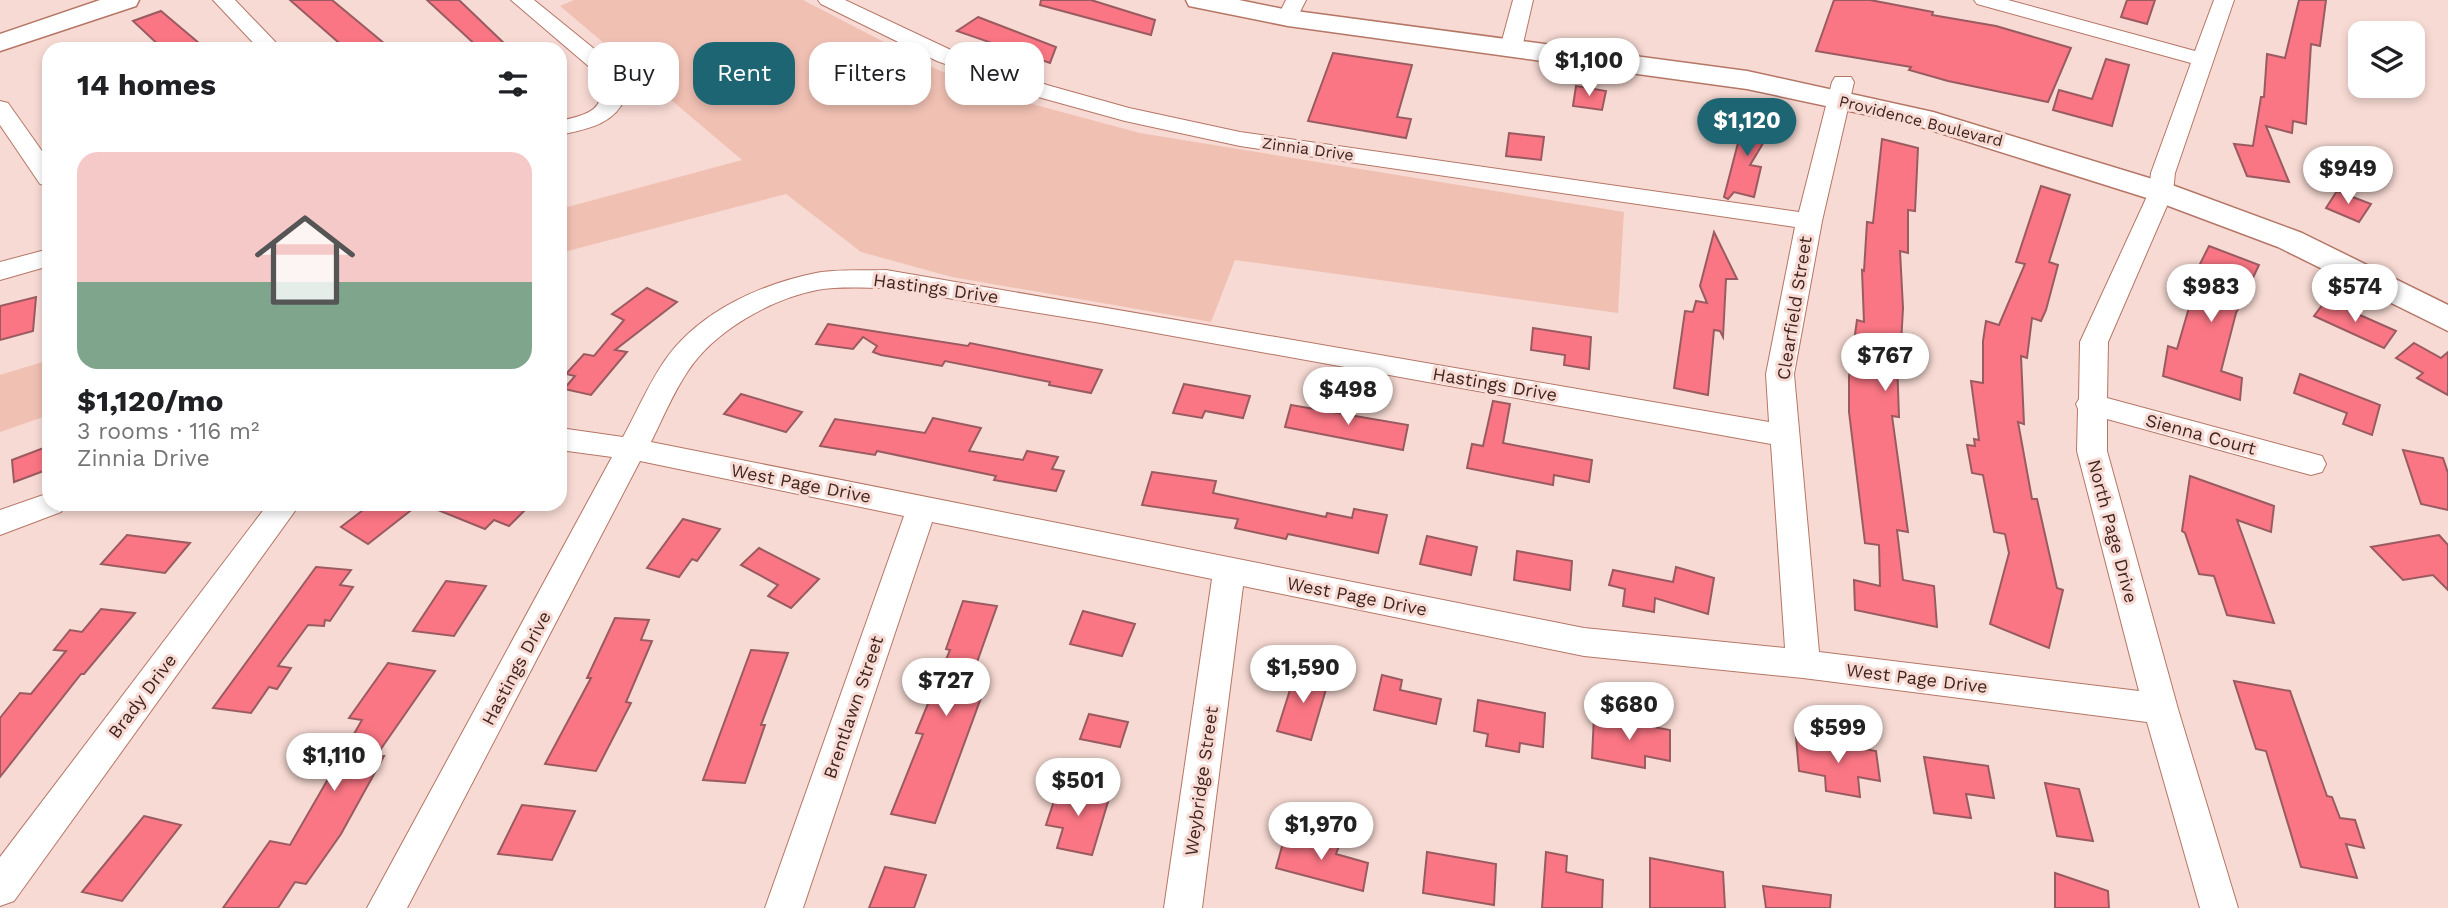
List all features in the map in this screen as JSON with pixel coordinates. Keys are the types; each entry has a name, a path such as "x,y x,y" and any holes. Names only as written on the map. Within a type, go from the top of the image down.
{"main road":[{"path":"0,43 126,0"},
{"name":"Providence Boulevard","path":"1199,0 1289,5 1747,80 1840,91 1922,118 2162,182 2290,220 2448,294"},
{"name":"Providence Boulevard","path":"2162,182 2290,240 2448,319"}],"street":[{"path":"223,0 264,42"},
{"path":"521,0 611,74 614,98 606,110 582,123 567,126"},
{"name":"Zinnia Drive","path":"828,0 944,56 1039,90 1125,114 1240,139 1809,221"},
{"path":"1513,41 1523,0"},
{"path":"1984,0 2200,60"},
{"name":"North Page Drive","path":"2219,908 2161,709 2092,452 2090,404 2094,342 2162,182 2200,60 2224,0"},
{"name":"Clearfield Street","path":"1803,664 1780,374 1809,221 1840,91"},
{"path":"0,108 42,169"},
{"path":"0,271 42,259"},
{"name":"Hastings Drive","path":"386,908 634,450 676,366 690,348 725,319 778,292 818,281 886,279 1101,314 1785,436"},
{"name":"Sienna Court","path":"2090,404 2311,464"},
{"name":"West Page Drive","path":"567,440 634,450 922,507 1584,642 1803,664 2161,709"},
{"path":"0,523 42,507"},
{"name":"Brentlawn Street","path":"784,908 922,507"},
{"name":"Brady Drive","path":"0,888 280,511"},
{"name":"Weybridge Street","path":"1184,908 1229,571"}],"shaded area":[{"path":"574,0 803,0 884,42 809,42 809,105 931,105 931,66 945,72 945,105 1036,105 1140,133 1624,212 1618,313 1235,260 1211,322 952,277 861,252 786,194 567,251 567,207 742,160 677,105 679,42 603,42 560,6"},
{"path":"42,362 42,417 0,432 0,375"}],"building":[{"path":"290,0 332,0 383,42 338,42"},
{"path":"427,0 459,0 503,42 472,42"},
{"path":"1041,0 1091,0 1155,20 1151,35 1040,5"},
{"path":"1834,0 1870,0 1933,12 1932,15 1996,26 2071,48 2048,102 1948,81 1909,70 1911,67 1816,51"},
{"path":"2127,0 2155,0 2147,24 2121,17"},
{"path":"2299,0 2326,0 2320,46 2311,44 2306,124 2293,121 2292,133 2266,126 2289,182 2247,176 2234,144 2253,146 2261,97 2264,97 2267,54 2285,58"},
{"path":"161,11 198,42 156,42 133,21"},
{"path":"978,17 1043,42 989,42 957,31"},
{"path":"1044,42 1056,47 1050,63 1044,61"},
{"path":"1333,53 1412,65 1397,117 1411,119 1406,138 1308,121"},
{"path":"2106,59 2129,65 2112,126 2053,110 2059,90 2092,99"},
{"path":"1576,86 1606,91 1602,110 1573,106"},
{"path":"1745,116 1774,125 1750,165 1761,167 1754,197 1734,192 1728,199 1724,197"},
{"path":"1509,133 1544,137 1541,160 1506,156"},
{"path":"1882,139 1918,148 1915,211 1908,210 1908,253 1900,251 1903,308 1900,362 1897,361 1899,417 1892,416 1908,532 1897,530 1903,580 1934,586 1937,627 1855,610 1854,580 1880,586 1879,545 1865,543 1849,412 1849,377 1857,320 1864,322 1862,270 1864,271 1867,222 1873,223"},
{"path":"2041,186 2070,195 2049,262 2058,265 2046,310 2041,321 2032,318 2027,358 2021,356 2024,424 2018,422 2032,499 2037,499 2057,588 2063,590 2049,648 1990,624 2009,553 2005,534 1994,532 1983,475 1972,473 1967,445 1975,446 1974,439 1979,440 1971,381 1983,383 1986,321 1999,325 2025,264 2016,262"},
{"path":"2337,191 2371,204 2359,222 2326,208"},
{"path":"1714,232 1737,279 1726,279 1723,337 1720,331 1714,330 1708,395 1674,388 1685,311 1693,312 1696,301 1707,303 1700,286"},
{"path":"2209,246 2259,265 2236,313 2221,371 2242,378 2240,400 2163,376 2168,346 2177,349 2197,280 2193,278"},
{"path":"647,288 677,302 615,350 627,352 591,395 567,390 567,385 575,376 567,373 584,354 594,356 624,320 612,314"},
{"path":"36,297 33,331 0,340 0,306"},
{"path":"2326,300 2396,331 2384,348 2314,316"},
{"path":"828,324 968,346 970,343 1102,370 1091,393 945,361 942,366 881,355 873,352 877,346 863,337 853,349 816,344"},
{"path":"1533,328 1591,337 1589,369 1564,365 1565,355 1531,350"},
{"path":"2414,343 2441,358 2448,352 2448,395 2417,378 2423,373 2396,358"},
{"path":"2300,374 2380,405 2372,435 2343,424 2347,413 2294,393"},
{"path":"1184,384 1250,396 1243,418 1205,411 1202,418 1173,413"},
{"path":"741,394 802,412 786,432 724,414"},
{"path":"1493,401 1510,404 1503,443 1592,460 1589,482 1554,475 1553,485 1467,468 1472,444 1483,446"},
{"path":"1291,405 1408,425 1403,450 1285,427"},
{"path":"933,418 981,428 969,451 1023,460 1027,451 1058,457 1052,469 1064,471 1056,491 994,480 996,476 877,451 875,455 820,446 835,419 925,433"},
{"path":"42,449 42,472 14,482 12,460"},
{"path":"2403,450 2443,458 2448,473 2448,510 2421,504"},
{"path":"1152,472 1216,481 1213,493 1326,517 1327,513 1352,518 1354,509 1387,515 1378,553 1288,534 1286,539 1235,528 1238,519 1142,505"},
{"path":"2190,476 2274,506 2271,532 2237,520 2274,623 2227,615 2214,576 2199,574 2182,531"},
{"path":"362,511 410,511 368,544 341,527"},
{"path":"440,511 524,511 509,526 494,520 485,529"},
{"path":"683,519 720,529 697,561 692,559 679,577 647,568"},
{"path":"127,535 190,543 165,573 101,564"},
{"path":"2439,535 2448,545 2448,590 2433,575 2403,580 2371,547"},
{"path":"1427,536 1477,547 1471,575 1420,564"},
{"path":"759,548 819,579 791,608 768,596 778,585 741,565"},
{"path":"1517,551 1572,561 1570,590 1514,580"},
{"path":"316,567 351,570 340,585 353,587 330,621 325,620 324,626 308,625 278,666 291,668 277,689 269,687 251,713 213,708"},
{"path":"1676,567 1714,578 1708,614 1655,598 1654,612 1623,606 1625,589 1609,585 1613,570 1673,582"},
{"path":"446,581 486,586 454,636 413,631"},
{"path":"963,601 997,606 966,693 982,695 935,823 891,814 923,734 916,733 950,650 946,649"},
{"path":"101,609 135,613 84,674 81,674 0,777 0,718 20,693 31,694 66,651 54,650 70,630 82,632"},
{"path":"1083,611 1135,624 1122,656 1070,644"},
{"path":"615,618 649,620 641,640 652,641 626,702 631,703 596,771 545,764 591,678 587,678"},
{"path":"751,650 788,653 761,725 765,725 745,783 703,780"},
{"path":"388,663 435,671 376,756 384,756 341,834 306,884 295,882 278,908 223,908 270,841 290,845 362,720 349,718"},
{"path":"1296,671 1329,679 1311,740 1277,731"},
{"path":"1382,675 1402,680 1400,690 1441,699 1436,724 1374,710"},
{"path":"2234,681 2290,691 2327,796 2332,797 2340,818 2355,820 2364,848 2346,844 2357,878 2301,867 2266,751 2256,749"},
{"path":"1478,700 1545,713 1543,747 1520,743 1519,752 1486,746 1488,734 1474,731"},
{"path":"1089,714 1128,722 1120,747 1080,739"},
{"path":"1594,716 1670,730 1670,761 1645,756 1645,768 1592,758"},
{"path":"1796,737 1876,751 1880,781 1858,777 1860,797 1826,791 1825,776 1799,771"},
{"path":"1924,757 1988,766 1994,798 1966,794 1971,818 1934,813"},
{"path":"2045,783 2079,789 2093,841 2057,836"},
{"path":"1059,786 1110,795 1092,855 1057,848 1063,828 1046,825"},
{"path":"522,805 575,811 552,860 498,854"},
{"path":"144,816 181,825 122,901 82,892"},
{"path":"1286,832 1339,846 1336,854 1368,863 1363,891 1276,868"},
{"path":"1427,852 1496,864 1494,905 1423,893"},
{"path":"1546,852 1567,856 1566,872 1603,880 1602,908 1542,908"},
{"path":"1650,858 1723,872 1725,908 1650,908"},
{"path":"885,867 926,875 914,908 869,908"},
{"path":"2055,873 2108,891 2109,908 2055,908"},
{"path":"1763,886 1831,895 1830,908 1766,908"}]}
